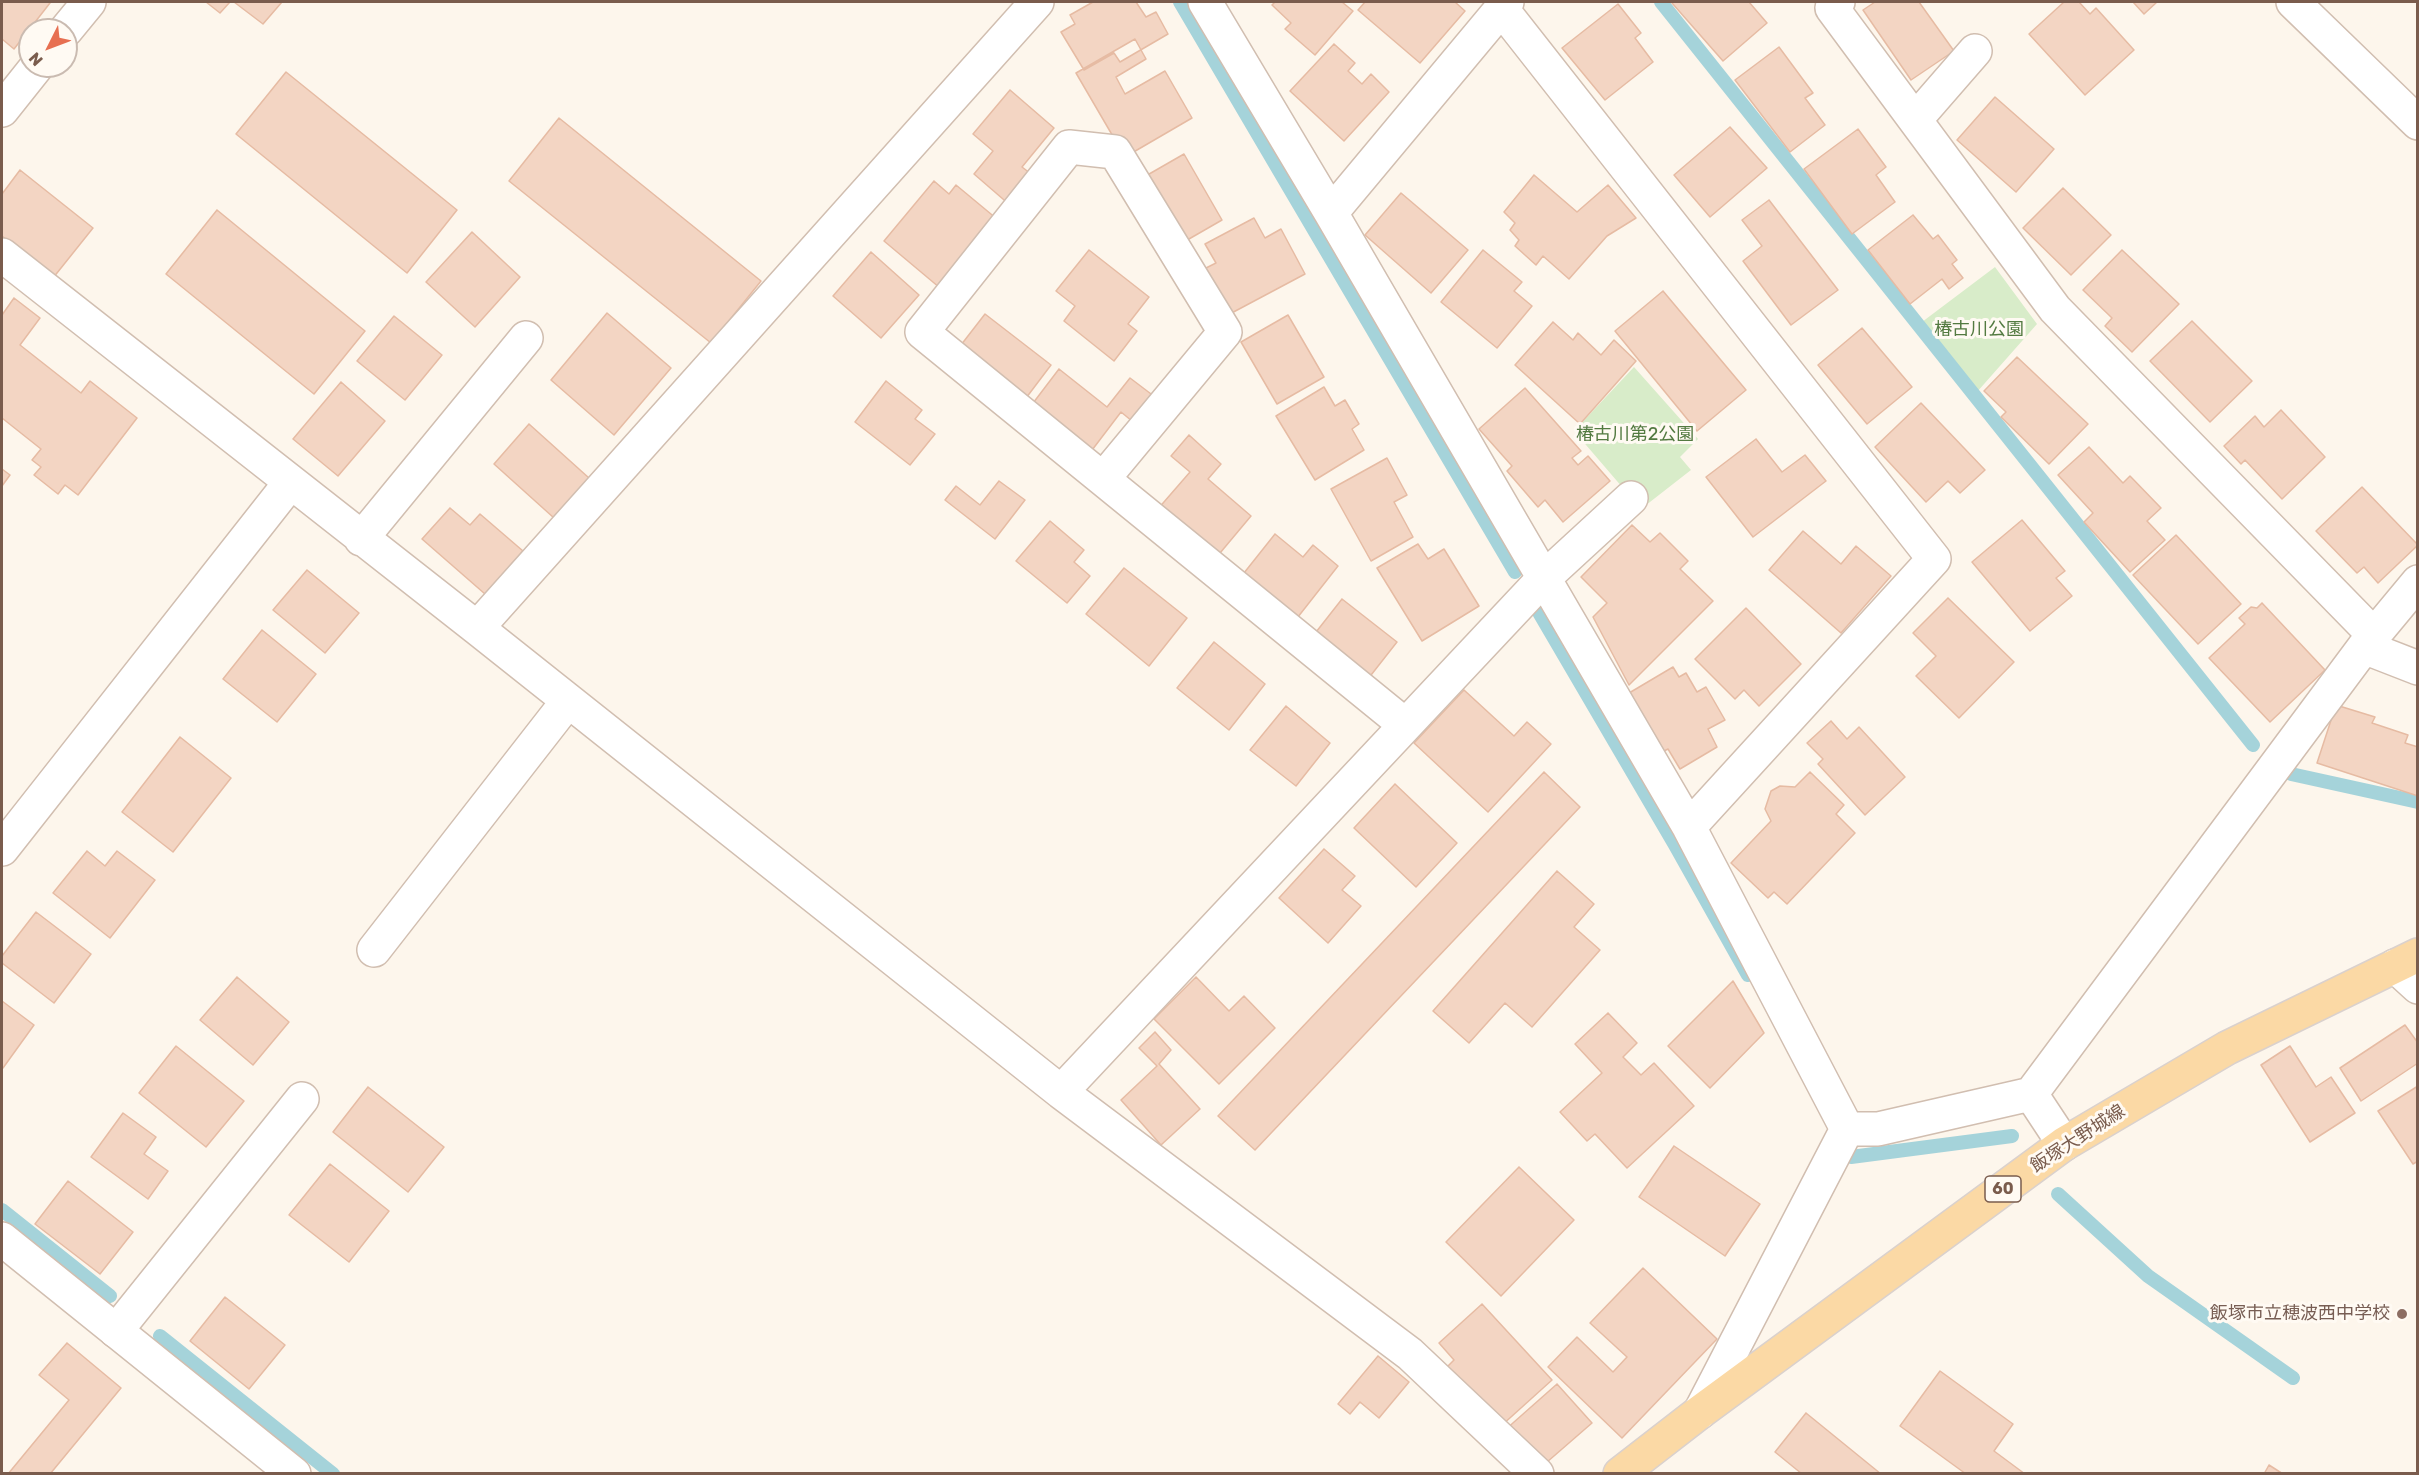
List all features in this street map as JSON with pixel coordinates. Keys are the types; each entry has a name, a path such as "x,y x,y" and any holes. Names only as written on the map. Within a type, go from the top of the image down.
{"main road":[{"name":"飯塚大野城線","path":"1620,1473 2064,1144 2227,1048 2410,969"}],"street":[{"path":"76,18 89,2"},
{"path":"477,628 1037,2"},
{"path":"1204,2 1331,213 1689,827 1847,1129"},
{"path":"1838,2 1832,8 2055,309 2368,641 2418,668"},
{"path":"2293,2 2418,123"},
{"path":"1331,213 1504,5 1934,559 1689,827"},
{"path":"1915,120 1975,51"},
{"path":"2,110 27,78"},
{"path":"1103,479 1225,332 1115,152 1069,147 922,332 1404,724"},
{"path":"2,255 477,628 1061,1092 1410,1354 1537,1473"},
{"path":"361,539 526,338"},
{"path":"2,849 290,483"},
{"path":"1061,1092 1404,724 1544,578 1631,498"},
{"path":"1847,1129 1878,1130 2031,1094 2368,641 2418,582"},
{"path":"374,950 568,701"},
{"path":"2031,1094 2064,1144"},
{"path":"116,1331 302,1099"},
{"path":"1700,1412 1847,1129"},
{"path":"2,1239 294,1473"}],"green space":[{"name":"椿古川公園","path":"1995,267 2037,324 1977,392 1922,322"},
{"name":"椿古川第2公園","path":"1634,367 1698,439 1680,457 1691,470 1641,509 1574,431"}],"building":[{"path":"2,2 50,3 38,18 18,18 18,44 14,49 2,39"},
{"path":"206,2 230,2 220,13"},
{"path":"234,2 282,2 263,24"},
{"path":"1093,2 1136,2 1146,17 1156,12 1168,34 1120,62 1114,53 1084,70 1061,32 1075,24 1070,15"},
{"path":"1275,2 1342,2 1353,11 1315,55 1285,29 1291,23 1272,5"},
{"path":"1365,2 1455,2 1465,11 1420,63 1358,10"},
{"path":"1749,2 1767,23 1723,61 1672,3"},
{"path":"1875,2 1919,2 1954,51 1911,80 1863,10"},
{"path":"2064,2 2079,2 2090,14 2096,8 2134,50 2085,95 2029,34"},
{"path":"2133,2 2157,2 2144,14"},
{"path":"1618,4 1641,33 1635,38 1653,62 1605,100 1562,48"},
{"path":"1135,39 1146,59 1116,77 1125,94 1165,71 1192,118 1125,157 1076,73"},
{"path":"1334,44 1355,63 1348,71 1362,84 1371,74 1389,92 1344,141 1290,91"},
{"path":"1779,47 1813,93 1805,98 1825,125 1790,152 1735,80"},
{"path":"286,72 457,210 407,273 236,134"},
{"path":"1010,90 1054,128 1022,167 1035,177 1011,206 974,174 993,151 973,134"},
{"path":"1995,97 2054,149 2016,192 1957,140"},
{"path":"559,118 761,281 711,343 509,181"},
{"path":"1730,127 1767,168 1710,217 1674,175"},
{"path":"1858,129 1886,167 1876,175 1895,202 1852,234 1804,169"},
{"path":"1184,154 1222,220 1182,243 1137,181"},
{"path":"20,170 93,228 53,278 2,236 2,194"},
{"path":"1534,175 1577,212 1608,185 1636,218 1607,236 1569,279 1543,256 1536,265 1515,246 1519,240 1510,230 1515,223 1504,212"},
{"path":"934,181 949,194 956,185 1003,224 946,293 884,241"},
{"path":"2063,188 2111,235 2071,275 2023,228"},
{"path":"1401,193 1468,250 1431,293 1365,235"},
{"path":"1769,200 1838,290 1791,325 1743,261 1762,246 1742,220"},
{"path":"217,210 365,331 314,394 166,274"},
{"path":"1913,215 1933,239 1938,235 1957,260 1952,264 1963,278 1949,289 1942,279 1910,304 1868,250"},
{"path":"1254,218 1265,238 1281,229 1305,274 1226,316 1202,270 1216,263 1205,244"},
{"path":"472,232 520,277 475,327 426,282"},
{"path":"1089,250 1149,297 1128,324 1137,331 1114,361 1064,321 1075,306 1056,291"},
{"path":"1483,250 1522,282 1514,291 1532,306 1497,348 1441,302"},
{"path":"2122,250 2179,304 2132,352 2105,326 2112,318 2083,290"},
{"path":"871,252 919,295 881,338 833,296"},
{"path":"1663,291 1746,390 1697,431 1615,331"},
{"path":"14,298 40,318 20,345 81,393 90,381 137,418 78,495 65,485 58,494 34,475 41,467 32,460 41,449 2,418 2,315"},
{"path":"607,313 671,368 614,435 551,380"},
{"path":"985,314 1051,365 1020,406 954,354"},
{"path":"1288,315 1324,377 1277,404 1241,342"},
{"path":"394,316 442,355 405,400 357,361"},
{"path":"2192,321 2252,381 2210,422 2150,361"},
{"path":"1553,322 1573,340 1578,333 1601,355 1614,340 1636,361 1580,424 1515,365"},
{"path":"1862,328 1912,387 1867,424 1818,365"},
{"path":"2017,357 2088,424 2049,464 2001,417 2006,412 1984,391"},
{"path":"1059,369 1107,407 1130,378 1159,400 1138,426 1121,412 1086,458 1027,411"},
{"path":"886,381 922,410 915,419 935,434 910,465 855,422"},
{"path":"341,382 385,421 338,476 293,439"},
{"path":"1324,387 1335,406 1345,400 1359,424 1352,429 1364,450 1315,480 1276,416"},
{"path":"1525,388 1581,451 1572,458 1578,465 1588,456 1610,481 1563,522 1545,500 1538,507 1507,471 1512,466 1479,429"},
{"path":"1921,403 1985,470 1960,493 1948,481 1926,502 1875,447"},
{"path":"2281,410 2325,457 2282,499 2245,460 2241,464 2224,446 2255,416 2264,427"},
{"path":"529,424 589,478 554,518 494,464"},
{"path":"1189,435 1221,464 1208,479 1251,516 1215,559 1157,510 1190,472 1171,456"},
{"path":"1756,439 1782,472 1805,455 1826,481 1753,537 1706,477"},
{"path":"2089,447 2123,483 2130,476 2161,508 2147,521 2165,540 2130,572 2084,522 2093,513 2058,475"},
{"path":"1387,458 1407,495 1394,502 1413,537 1371,561 1331,489"},
{"path":"2,469 10,475 2,486"},
{"path":"999,481 1025,500 995,539 945,500 956,486 980,505"},
{"path":"2362,487 2418,545 2378,583 2364,567 2357,573 2316,531"},
{"path":"450,508 470,525 480,514 523,551 485,594 422,539"},
{"path":"2022,520 2065,571 2056,578 2072,596 2030,631 1972,562"},
{"path":"1050,521 1084,550 1074,562 1090,576 1067,603 1016,561"},
{"path":"1632,525 1650,542 1660,533 1688,561 1680,569 1713,601 1629,685 1593,617 1607,603 1581,577"},
{"path":"1803,531 1841,564 1856,546 1891,576 1841,633 1769,570"},
{"path":"1275,534 1303,557 1313,545 1338,566 1294,622 1240,578"},
{"path":"2176,535 2241,604 2198,644 2133,575"},
{"path":"1418,544 1428,559 1444,549 1479,606 1422,641 1377,568"},
{"path":"1124,568 1187,618 1149,666 1086,614"},
{"path":"307,570 359,613 325,653 273,610"},
{"path":"1948,598 2014,662 1959,718 1916,676 1936,656 1913,633"},
{"path":"1342,599 1397,642 1364,684 1309,641"},
{"path":"2262,603 2325,670 2270,722 2209,658 2245,624 2239,618 2251,607 2257,608"},
{"path":"1746,608 1801,664 1759,706 1744,690 1735,699 1695,659"},
{"path":"262,630 316,674 277,722 223,679"},
{"path":"1214,642 1265,684 1229,730 1177,688"},
{"path":"1673,667 1679,677 1686,673 1697,692 1706,687 1725,720 1708,729 1717,747 1680,769 1668,749 1658,754 1624,696"},
{"path":"1464,690 1514,736 1527,722 1551,744 1488,812 1414,743"},
{"path":"2336,705 2375,717 2372,723 2408,735 2405,743 2418,747 2418,796 2317,763"},
{"path":"1286,706 1330,743 1296,786 1250,750"},
{"path":"1831,721 1847,739 1859,727 1905,777 1865,815 1818,764 1823,759 1807,743"},
{"path":"180,737 231,778 173,852 122,812"},
{"path":"1544,772 1580,807 1255,1150 1218,1116"},
{"path":"1810,772 1844,805 1836,814 1855,833 1787,904 1774,892 1768,898 1731,863 1771,821 1765,809 1771,791 1780,786 1795,787"},
{"path":"1395,784 1457,843 1416,887 1354,828"},
{"path":"1324,849 1355,876 1342,890 1361,906 1328,943 1279,898"},
{"path":"87,851 105,866 117,851 155,880 110,938 53,893"},
{"path":"1557,871 1594,904 1574,927 1600,950 1532,1027 1505,1003 1469,1043 1433,1011"},
{"path":"36,912 91,954 54,1003 2,963 2,956"},
{"path":"237,977 289,1022 253,1065 200,1020"},
{"path":"1196,977 1229,1011 1244,996 1275,1028 1219,1084 1154,1019"},
{"path":"1733,981 1764,1033 1710,1088 1668,1046"},
{"path":"2,1001 34,1025 3,1068 2,1067"},
{"path":"1608,1013 1637,1043 1623,1057 1641,1075 1654,1063 1694,1106 1627,1168 1595,1134 1587,1141 1560,1112 1602,1073 1575,1044"},
{"path":"2405,1025 2418,1043 2418,1063 2361,1101 2340,1068"},
{"path":"1155,1032 1171,1050 1159,1064 1200,1109 1161,1145 1121,1100 1157,1066 1139,1048"},
{"path":"176,1046 244,1101 206,1147 139,1093"},
{"path":"2290,1046 2316,1087 2331,1077 2355,1113 2310,1142 2261,1065"},
{"path":"2418,1086 2418,1161 2413,1164 2378,1111"},
{"path":"368,1087 444,1147 408,1192 333,1132"},
{"path":"123,1113 156,1137 144,1154 168,1171 148,1199 91,1157"},
{"path":"1674,1146 1760,1204 1725,1256 1639,1197"},
{"path":"330,1164 389,1211 349,1262 289,1215"},
{"path":"1519,1167 1574,1220 1501,1296 1446,1242"},
{"path":"68,1181 133,1232 100,1274 35,1224"},
{"path":"1643,1268 1717,1339 1622,1438 1548,1367 1577,1337 1613,1372 1627,1357 1590,1323"},
{"path":"225,1297 285,1345 249,1389 190,1341"},
{"path":"1482,1304 1552,1380 1501,1426 1447,1367 1454,1360 1439,1343"},
{"path":"67,1343 121,1388 50,1474 8,1474 69,1400 39,1375"},
{"path":"1378,1356 1409,1382 1379,1418 1360,1402 1350,1414 1338,1404"},
{"path":"1940,1371 2013,1424 1994,1451 2025,1474 1966,1474 1900,1426"},
{"path":"1557,1384 1592,1423 1539,1469 1505,1430"},
{"path":"1806,1413 1881,1474 1802,1474 1775,1452"},
{"path":"2269,1465 2283,1474 2264,1474"}],"waterway":[{"path":"1180,2 1515,572"},
{"path":"1661,2 2253,745"},
{"path":"1537,609 1748,975"},
{"path":"2291,774 2418,802"},
{"path":"1851,1157 2012,1136"},
{"path":"2058,1194 2148,1276 2293,1378"},
{"path":"2,1210 110,1296"},
{"path":"160,1336 333,1474"}],"place":[{"name":"飯塚市立穂波西中学校","path":"2402,1314"}]}
